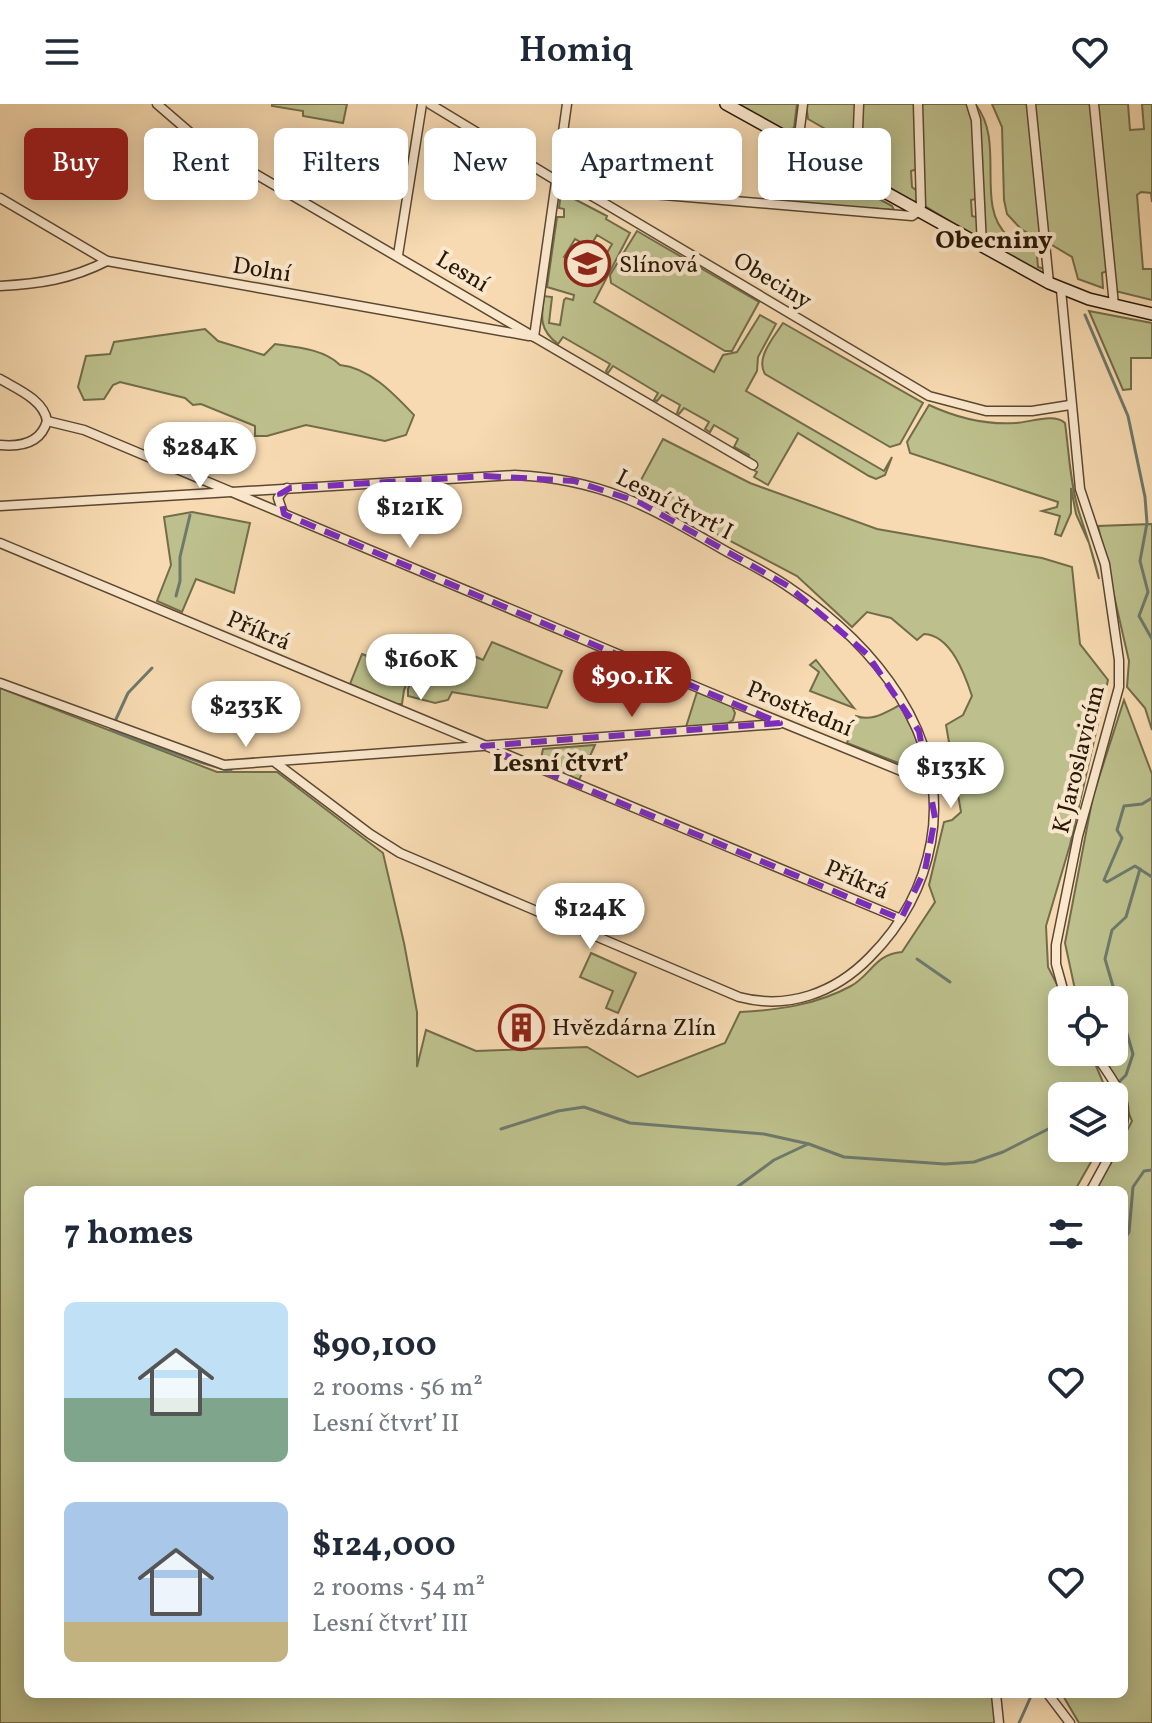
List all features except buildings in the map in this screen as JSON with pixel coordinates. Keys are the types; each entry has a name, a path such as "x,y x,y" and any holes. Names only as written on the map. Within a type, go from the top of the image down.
{"street":[{"name":"Lesní","path":"157,104 201,142 753,465"},
{"path":"398,255 422,104"},
{"name":"Obeciny","path":"430,104 552,178"},
{"path":"564,128 567,104"},
{"path":"726,104 769,128"},
{"path":"800,128 803,104"},
{"path":"858,128 859,104"},
{"path":"918,104 919,211"},
{"path":"971,104 976,120 982,246"},
{"path":"1031,104 1049,283"},
{"path":"1094,104 1114,305"},
{"path":"891,196 1061,290 1152,314"},
{"name":"Dolní","path":"0,198 107,261 534,337"},
{"path":"534,337 554,200"},
{"name":"Obeciny","path":"598,200 929,396 986,411 1032,411 1070,405"},
{"path":"710,200 912,216 919,211"},
{"path":"0,286 41,284 70,277 107,261"},
{"name":"K Jaroslavicím","path":"1061,290 1080,489 1105,564 1119,660 1119,687 1078,836 1056,945 1056,964 1062,986"},
{"path":"0,379 35,401 44,410 47,421 34,440 23,445 0,445"},
{"name":"Prostřední","path":"47,421 84,430 933,784"},
{"path":"177,494 184,487 182,472"},
{"name":"Lesní čtvrť I","path":"0,506 515,475 574,481 630,498 788,586 843,630 882,671 904,700 919,731 933,784 935,818 920,884 901,919 860,967 836,985 794,1000 749,1000 400,853 276,763"},
{"path":"284,514 278,498 290,488"},
{"name":"Příkrá","path":"0,543 901,919"},
{"path":"0,683 224,765 783,723"},
{"path":"732,727 739,717 737,704"},
{"path":"1093,1186 1106,1162"},
{"path":"996,1698 999,1723"},
{"path":"1051,1698 1070,1723"}],"highlighted area":[{"path":"485,476 574,481 639,502 788,586 867,654 919,731 935,818 925,870 901,919 483,746 780,723 284,514 280,494 290,488"}],"green space":[{"path":"272,104 347,104 343,123 303,116 303,111"},
{"path":"738,104 797,104 794,128 781,128"},
{"path":"806,104 857,104 856,128 824,128 808,119"},
{"path":"862,104 916,104 917,169 911,171 917,201 913,202 891,188 891,128 862,128"},
{"path":"920,104 967,104 972,110 976,199 971,200 972,216 979,218 979,235 974,236 925,206"},
{"path":"992,104 1028,104 1042,240 1022,230 1007,214 1002,127"},
{"path":"1032,104 1091,104 1107,271 1102,273 1103,288 1078,279 1072,257 1047,242"},
{"path":"1097,104 1128,104 1130,130 1144,129 1142,104 1152,104 1152,202 1151,193 1141,192 1137,195 1143,269 1152,269 1152,300 1115,291"},
{"path":"976,105 985,120 989,137 991,191 998,223 1012,239 1042,253 1037,256 1038,267 1045,269 1045,272 1041,273 990,245 985,238"},
{"path":"560,200 576,200 607,216 606,219 630,233 594,302 714,372 723,355 737,352 760,315 776,324 758,357 757,371 746,391 884,471 892,457 885,475 876,479 869,476 798,433 768,485 754,477 757,472 747,466 749,455 734,447 738,439 714,425 710,432 705,429 709,422 684,408 677,413 680,405 662,395 657,401 654,400 658,393 613,366 608,373 610,364 563,337 558,344 547,334 542,317 544,296 552,297 549,323 560,325 564,300 573,300 574,295 547,287 557,217 564,217 564,209 559,208","holes":["597,235 612,244 598,269 602,272 594,284 583,277 587,270 564,257 575,239 590,247"]},
{"path":"788,200 881,200 894,210 788,203"},
{"path":"637,231 759,302 732,351 725,351 611,283 610,275"},
{"path":"1089,311 1152,323 1152,358 1131,358 1131,389 1123,390"},
{"path":"783,323 923,403 900,444 890,447 765,374 764,355"},
{"path":"205,329 218,341 264,355 275,344 301,348 361,371 381,383 414,415 406,435 385,441 306,425 267,436 255,436 255,426 201,404 193,405 185,398 120,382 113,385 104,399 84,400 78,387 86,356 110,354 114,342"},
{"path":"929,405 983,422 1060,420 1065,423 1076,501 1089,542 1076,514 1071,488 1071,513 1061,536 1055,534 1060,516 1042,511 1057,507 1058,502 910,453 907,442"},
{"path":"663,439 750,483 877,529 1042,558 1072,567 1080,644 1108,680 1070,845 1046,926 1048,967 1058,986 1048,986 1048,1066 1096,1066 1103,1082 1048,1082 1048,1162 1091,1162 1077,1186 24,1186 24,1698 998,1698 996,1723 0,1723 0,688 217,772 277,772 383,853 417,1012 417,1067 426,1030 476,1051 587,1047 638,1077 725,1043 740,1012 811,1002 851,986 885,957 902,952 935,902 929,885 944,822 961,812 946,725 963,715 972,696 965,678 956,658 934,636 924,634 917,640 891,618 867,612 852,627 797,576 635,491"},
{"path":"192,512 250,523 234,593 196,579 182,612 157,601 171,565 164,517"},
{"path":"1152,524 1152,730 1145,708 1127,687 1129,661 1098,526"},
{"path":"428,636 483,660 492,642 562,671 547,708 452,692 448,700 435,703 408,696"},
{"path":"362,654 411,674 402,704 395,704 350,684"},
{"path":"816,660 854,708 810,691 819,672 810,665"},
{"path":"697,692 732,706 735,713 733,720 726,724 686,727"},
{"path":"1124,700 1152,774 1152,1723 1079,1723 1064,1698 1128,1698 1128,1186 1098,1186 1111,1162 1128,1162 1128,1129 1132,1121 1128,1111 1128,1082 1116,1082 1109,1066 1128,1066 1128,986 1074,986 1065,943 1093,796"},
{"path":"900,705 915,735 923,763 919,771 847,743 856,716 873,717"},
{"path":"595,745 579,780 540,763 543,749"},
{"path":"591,953 636,973 618,1013 606,1008 613,991 580,977"}],"waterway":[{"path":"1085,315 1128,416 1145,497 1147,523 1140,561 1148,592 1139,616 1152,639"},
{"path":"176,596 180,581 180,557 190,515"},
{"path":"152,668 128,693 111,730 231,771"},
{"path":"1152,798 1142,804 1124,806 1117,830 1122,838 1104,880 1107,882 1135,866 1152,877"},
{"path":"1119,1082 1126,1075 1133,1054 1105,959 1112,930 1126,917 1140,869"},
{"path":"917,959 950,982"},
{"path":"501,1129 558,1111 584,1107 630,1123 764,1134 809,1144 844,1157 945,1164 974,1162 1003,1152 1048,1129"},
{"path":"738,1186 774,1160 808,1144"},
{"path":"1128,1234 1133,1187 1144,1171 1152,1170"},
{"path":"1019,1723 1030,1698"}],"place":[{"name":"Slínová","path":"588,264"},
{"name":"Hvězdárna Zlín","path":"521,1027"}],"district":[{"name":"Obecniny","path":"994,239"},
{"name":"Lesní čtvrť","path":"560,762"}]}
